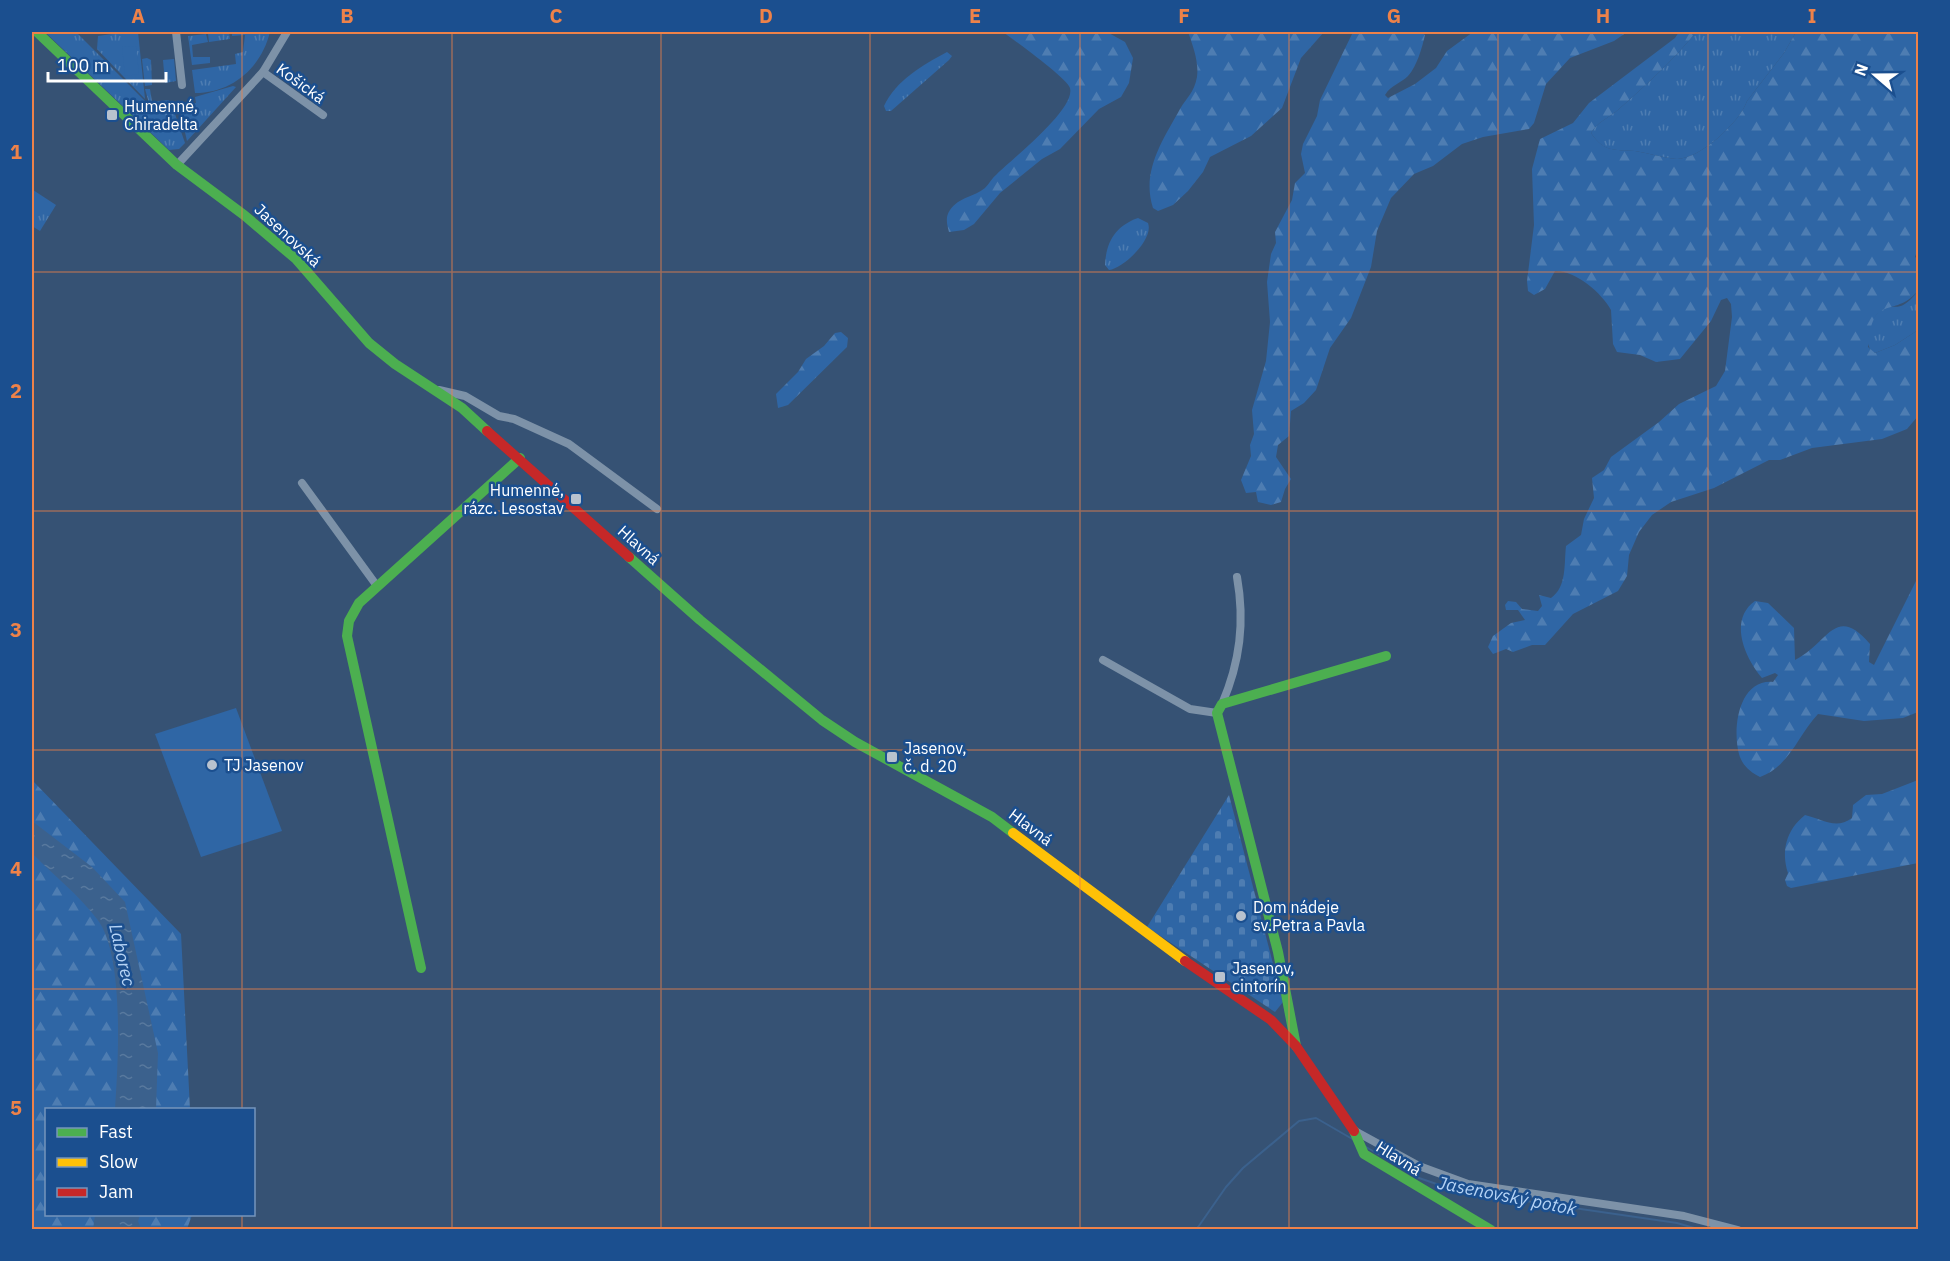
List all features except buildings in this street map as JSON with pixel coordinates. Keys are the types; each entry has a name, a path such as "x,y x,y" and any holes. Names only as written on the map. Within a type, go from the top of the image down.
{"street":[{"name":"Jasenovská","path":"37,32 177,165 258,226 296,259 369,343 395,364 462,408 530,467"},
{"path":"176,32 182,85"},
{"name":"Košická","path":"177,165 263,72 287,32"},
{"name":"Košická","path":"263,72 323,115"},
{"path":"437,390 465,396 499,416 514,419 569,444 657,509"},
{"path":"421,968 347,636 349,621 359,603 520,458"},
{"name":"Hlavná","path":"530,467 700,620 822,720 855,742 992,817 1140,930 1271,1020 1296,1046 1355,1133 1363,1151 1373,1161 1491,1230"},
{"path":"302,483 377,586"},
{"path":"1237,577 1242,602 1241,639 1233,677 1219,708 1292,1016 1296,1046"},
{"path":"1103,660 1190,709 1219,708 1386,656"},
{"path":"1271,1020 1283,1023 1292,1016"},
{"path":"1355,1133 1419,1167 1468,1184 1738,1230"}],"green space":[{"path":"45,32 76,32 148,104 157,108 173,108 185,143 179,149 169,150"},
{"path":"138,32 145,99 97,49 98,36"},
{"path":"229,32 230,39 209,42 208,34"},
{"path":"232,32 270,32 260,57 243,76 221,89 195,93 192,70 236,64 235,54 243,52 245,35 232,36"},
{"path":"1003,32 1107,32 1125,42 1133,58 1129,83 1121,97 1099,109 1060,149 1042,159 1000,193 974,224 964,230 949,232 947,218 954,206 985,188 1053,121 1069,97 1070,88 1060,76"},
{"path":"1188,32 1324,32 1301,58 1282,108 1251,136 1210,157 1203,172 1188,191 1173,205 1158,211 1153,208 1150,194 1152,169 1161,144 1192,91 1197,77 1194,48"},
{"path":"1353,32 1422,32 1425,35 1414,67 1408,76 1387,92 1385,95 1388,98 1415,84 1436,68 1447,51 1473,32 1627,32 1614,41 1570,58 1546,84 1534,123 1529,129 1483,137 1462,144 1433,166 1414,174 1391,198 1377,231 1371,267 1351,318 1330,348 1316,390 1304,403 1291,411 1289,436 1278,445 1276,457 1291,479 1281,502 1271,505 1258,502 1256,492 1246,493 1241,480 1251,456 1250,445 1254,434 1252,410 1266,361 1270,322 1267,282 1271,254 1276,243 1275,232 1292,200 1295,183 1305,173 1301,154 1303,144 1317,116 1320,100"},
{"path":"1679,32 1696,32 1649,81 1593,129 1591,133 1601,144 1610,149 1677,159 1697,153 1728,129 1784,53 1796,32 1918,32 1918,248 1915,257 1918,259 1918,291 1900,304 1879,312 1874,319 1868,347 1875,353 1895,345 1918,330 1918,416 1907,429 1882,439 1812,448 1780,460 1769,460 1714,488 1671,502 1652,515 1639,532 1629,555 1627,576 1618,591 1573,614 1545,645 1532,645 1513,652 1506,649 1493,654 1488,647 1493,636 1511,623 1525,620 1518,610 1506,610 1505,605 1508,601 1516,602 1522,609 1538,611 1542,606 1539,595 1551,598 1560,588 1564,575 1566,546 1581,535 1584,519 1594,498 1592,478 1604,470 1611,457 1659,422 1679,404 1716,386 1725,371 1732,317 1731,304 1727,298 1721,300 1711,321 1680,359 1656,362 1640,355 1617,352 1613,344 1611,310 1595,290 1579,278 1555,271 1545,289 1534,295 1528,291 1527,281 1534,225 1532,169 1540,139 1573,123 1589,103 1675,38"},
{"path":"1696,32 1796,32 1784,53 1728,129 1697,153 1677,159 1666,158 1635,151 1610,149 1601,144 1591,133 1593,129 1649,81"},
{"path":"206,34 208,42 192,45 193,57 210,57 210,63 192,65 188,36"},
{"path":"136,46 139,74 125,76 122,47"},
{"path":"947,52 952,56 949,60 891,111 886,111 884,106 889,97 903,81"},
{"path":"142,59 151,60 152,85 145,86"},
{"path":"174,59 176,81 165,83 163,60"},
{"path":"236,87 187,141 179,106 196,103 195,97"},
{"path":"145,89 150,89 152,102 169,100 169,106 149,103"},
{"path":"33,190 56,205 40,231 32,226"},
{"path":"1138,218 1148,223 1147,237 1130,258 1109,270 1105,265 1110,242 1118,230"},
{"path":"1918,291 1918,330 1895,345 1875,353 1868,344 1869,331 1874,318 1884,308 1903,305"},
{"path":"841,332 848,338 847,347 788,405 778,408 776,394 798,372 806,359 824,346 835,333"},
{"path":"1918,577 1918,712 1903,718 1864,721 1818,714 1786,758 1770,772 1760,777 1744,765 1737,743 1741,707 1752,688 1761,683 1773,682 1778,675 1775,673 1762,678 1745,650 1741,628 1742,618 1747,609 1755,601 1768,603 1794,628 1795,660 1832,631 1840,627 1848,627 1858,632 1870,644 1869,662 1874,665"},
{"name":"TJ Jasenov","path":"236,708 282,831 201,857 155,734"},
{"path":"32,780 181,934 190,1108 45,1108 45,1216 192,1216 187,1229 32,1229"},
{"path":"1918,780 1918,863 1791,888 1787,886 1785,849 1787,841 1793,827 1805,815 1840,823 1852,818 1853,805 1866,795 1882,794"},
{"path":"1229,795 1283,1002 1275,1012 1147,927"}],"water":[{"name":"Laborec","path":"32,821 92,867 125,902 158,1053 156,1108 115,1108 118,1011 112,958 106,936 90,910 32,853"},
{"path":"95,1216 140,1216 138,1221 141,1229 93,1229"}],"waterway":[{"name":"Jasenovský potok","path":"1196,1230 1226,1187 1243,1168 1299,1121 1316,1118 1354,1140"},
{"name":"Jasenovský potok","path":"1366,1147 1419,1178 1457,1191 1677,1223 1701,1230"}],"traffic: fast":[{"path":"37,32 177,165 244,215 296,259 369,343 395,364 462,408 487,431"},
{"path":"421,968 347,636 349,621 359,603 520,458"},
{"path":"629,557 700,620 822,720 855,742 992,817 1013,833"},
{"path":"1296,1046 1278,952 1217,713 1222,704 1386,656"},
{"path":"1354,1131 1364,1154 1491,1230"}],"traffic: slow":[{"path":"1013,833 1185,961"}],"traffic: jam":[{"path":"487,431 629,557"},
{"path":"1185,961 1271,1020 1296,1046 1354,1131"}],"place":[{"name":"Humenné, Chiradelta","path":"112,115"},
{"name":"Humenné, rázc. Lesostav","path":"576,499"},
{"name":"Jasenov, č. d. 20","path":"892,757"},
{"name":"TJ Jasenov","path":"212,765"},
{"name":"Dom nádeje sv.Petra a Pavla","path":"1241,916"},
{"name":"Jasenov, cintorín","path":"1220,977"}]}
